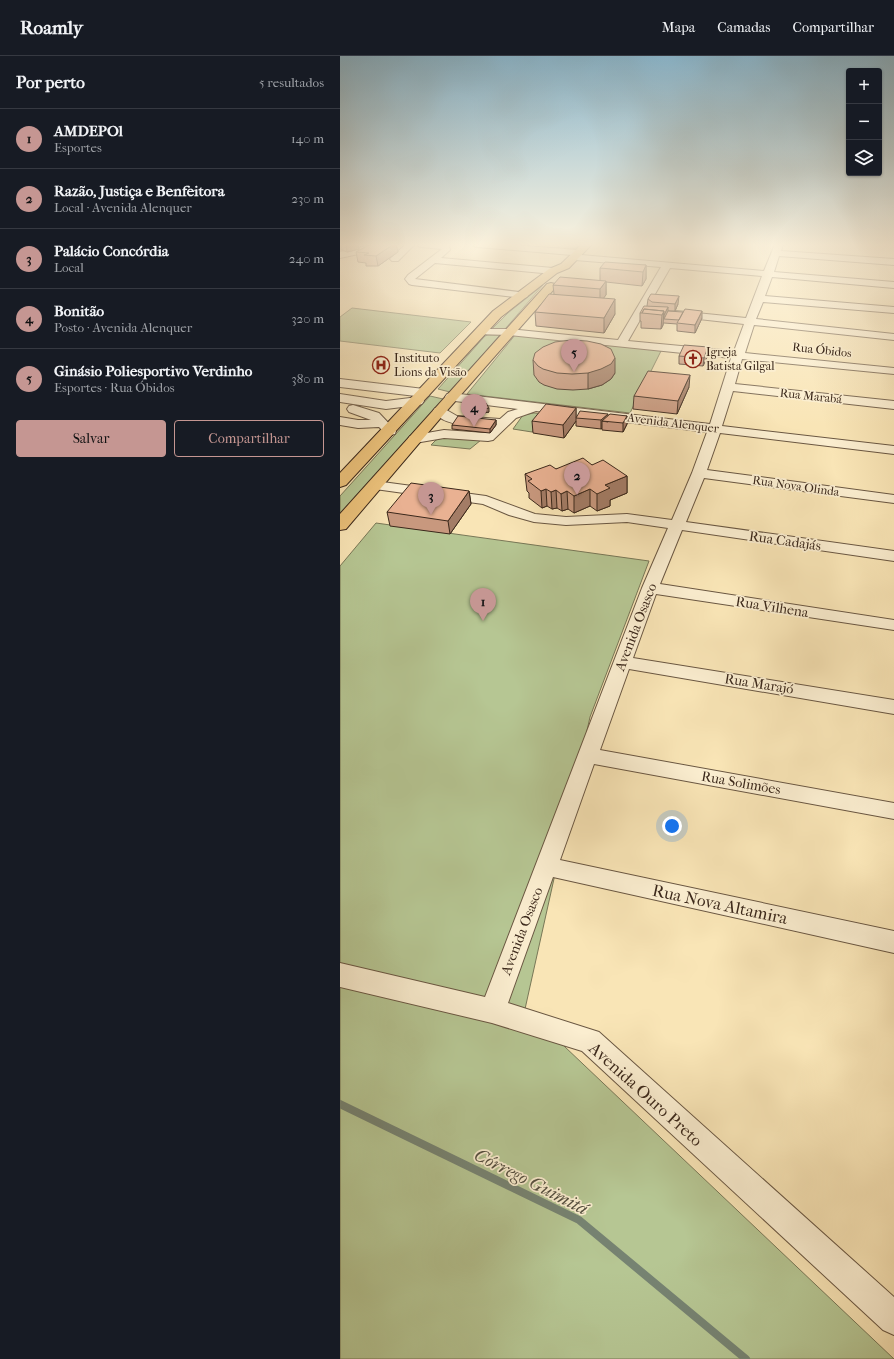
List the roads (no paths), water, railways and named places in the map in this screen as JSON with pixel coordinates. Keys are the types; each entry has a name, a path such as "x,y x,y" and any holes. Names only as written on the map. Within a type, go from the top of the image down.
{"main road":[{"path":"340,482 386,427 421,397 497,314 510,305"},
{"path":"340,525 439,410 534,305"}],"street":[{"path":"622,342 644,305"},
{"name":"Avenida Osasco","path":"492,1011 650,588 699,473 715,428 727,387 757,305"},
{"path":"830,305 894,310"},
{"path":"641,310 894,337"},
{"name":"Rua Óbidos","path":"480,332 509,332 622,342 894,371"},
{"path":"340,382 421,397"},
{"name":"Rua Marabá","path":"727,387 894,405"},
{"path":"340,398 386,406 421,397"},
{"name":"Avenida Alenquer","path":"451,397 894,450"},
{"path":"504,403 507,419"},
{"path":"340,406 375,416 386,427"},
{"path":"415,439 444,434 488,437 507,419 535,407"},
{"path":"439,410 454,420 507,419"},
{"path":"444,434 454,420"},
{"path":"340,421 386,427"},
{"name":"Rua Nova Olinda","path":"699,473 894,499"},
{"name":"Rua Cadajás","path":"375,485 486,500 514,512 534,518 566,521 627,518 894,556"},
{"name":"Rua Vilhena","path":"650,588 894,625"},
{"name":"Rua Marajó","path":"623,662 894,707"},
{"name":"Rua Solimões","path":"588,755 894,811"},
{"name":"Rua Nova Altamira","path":"546,866 894,942"},
{"name":"Avenida Ouro Preto","path":"340,975 492,1011 590,1041 894,1319"}],"waterway":[{"name":"Córrego Guimitá","path":"340,1104 579,1220 746,1359"}],"place":[{"name":"Igreja Batista Gilgal","path":"693,359"},
{"name":"Instituto Lions da Visão","path":"381,365"},
{"name":"Ginásio Poliesportivo Verdinho","path":"574,372"},
{"name":"Bonitão","path":"474,427"},
{"name":"Razão, Justiça e Benfeitora","path":"577,495"},
{"name":"Palácio Concórdia","path":"431,515"},
{"name":"AMDEPOl","path":"483,621"}]}
